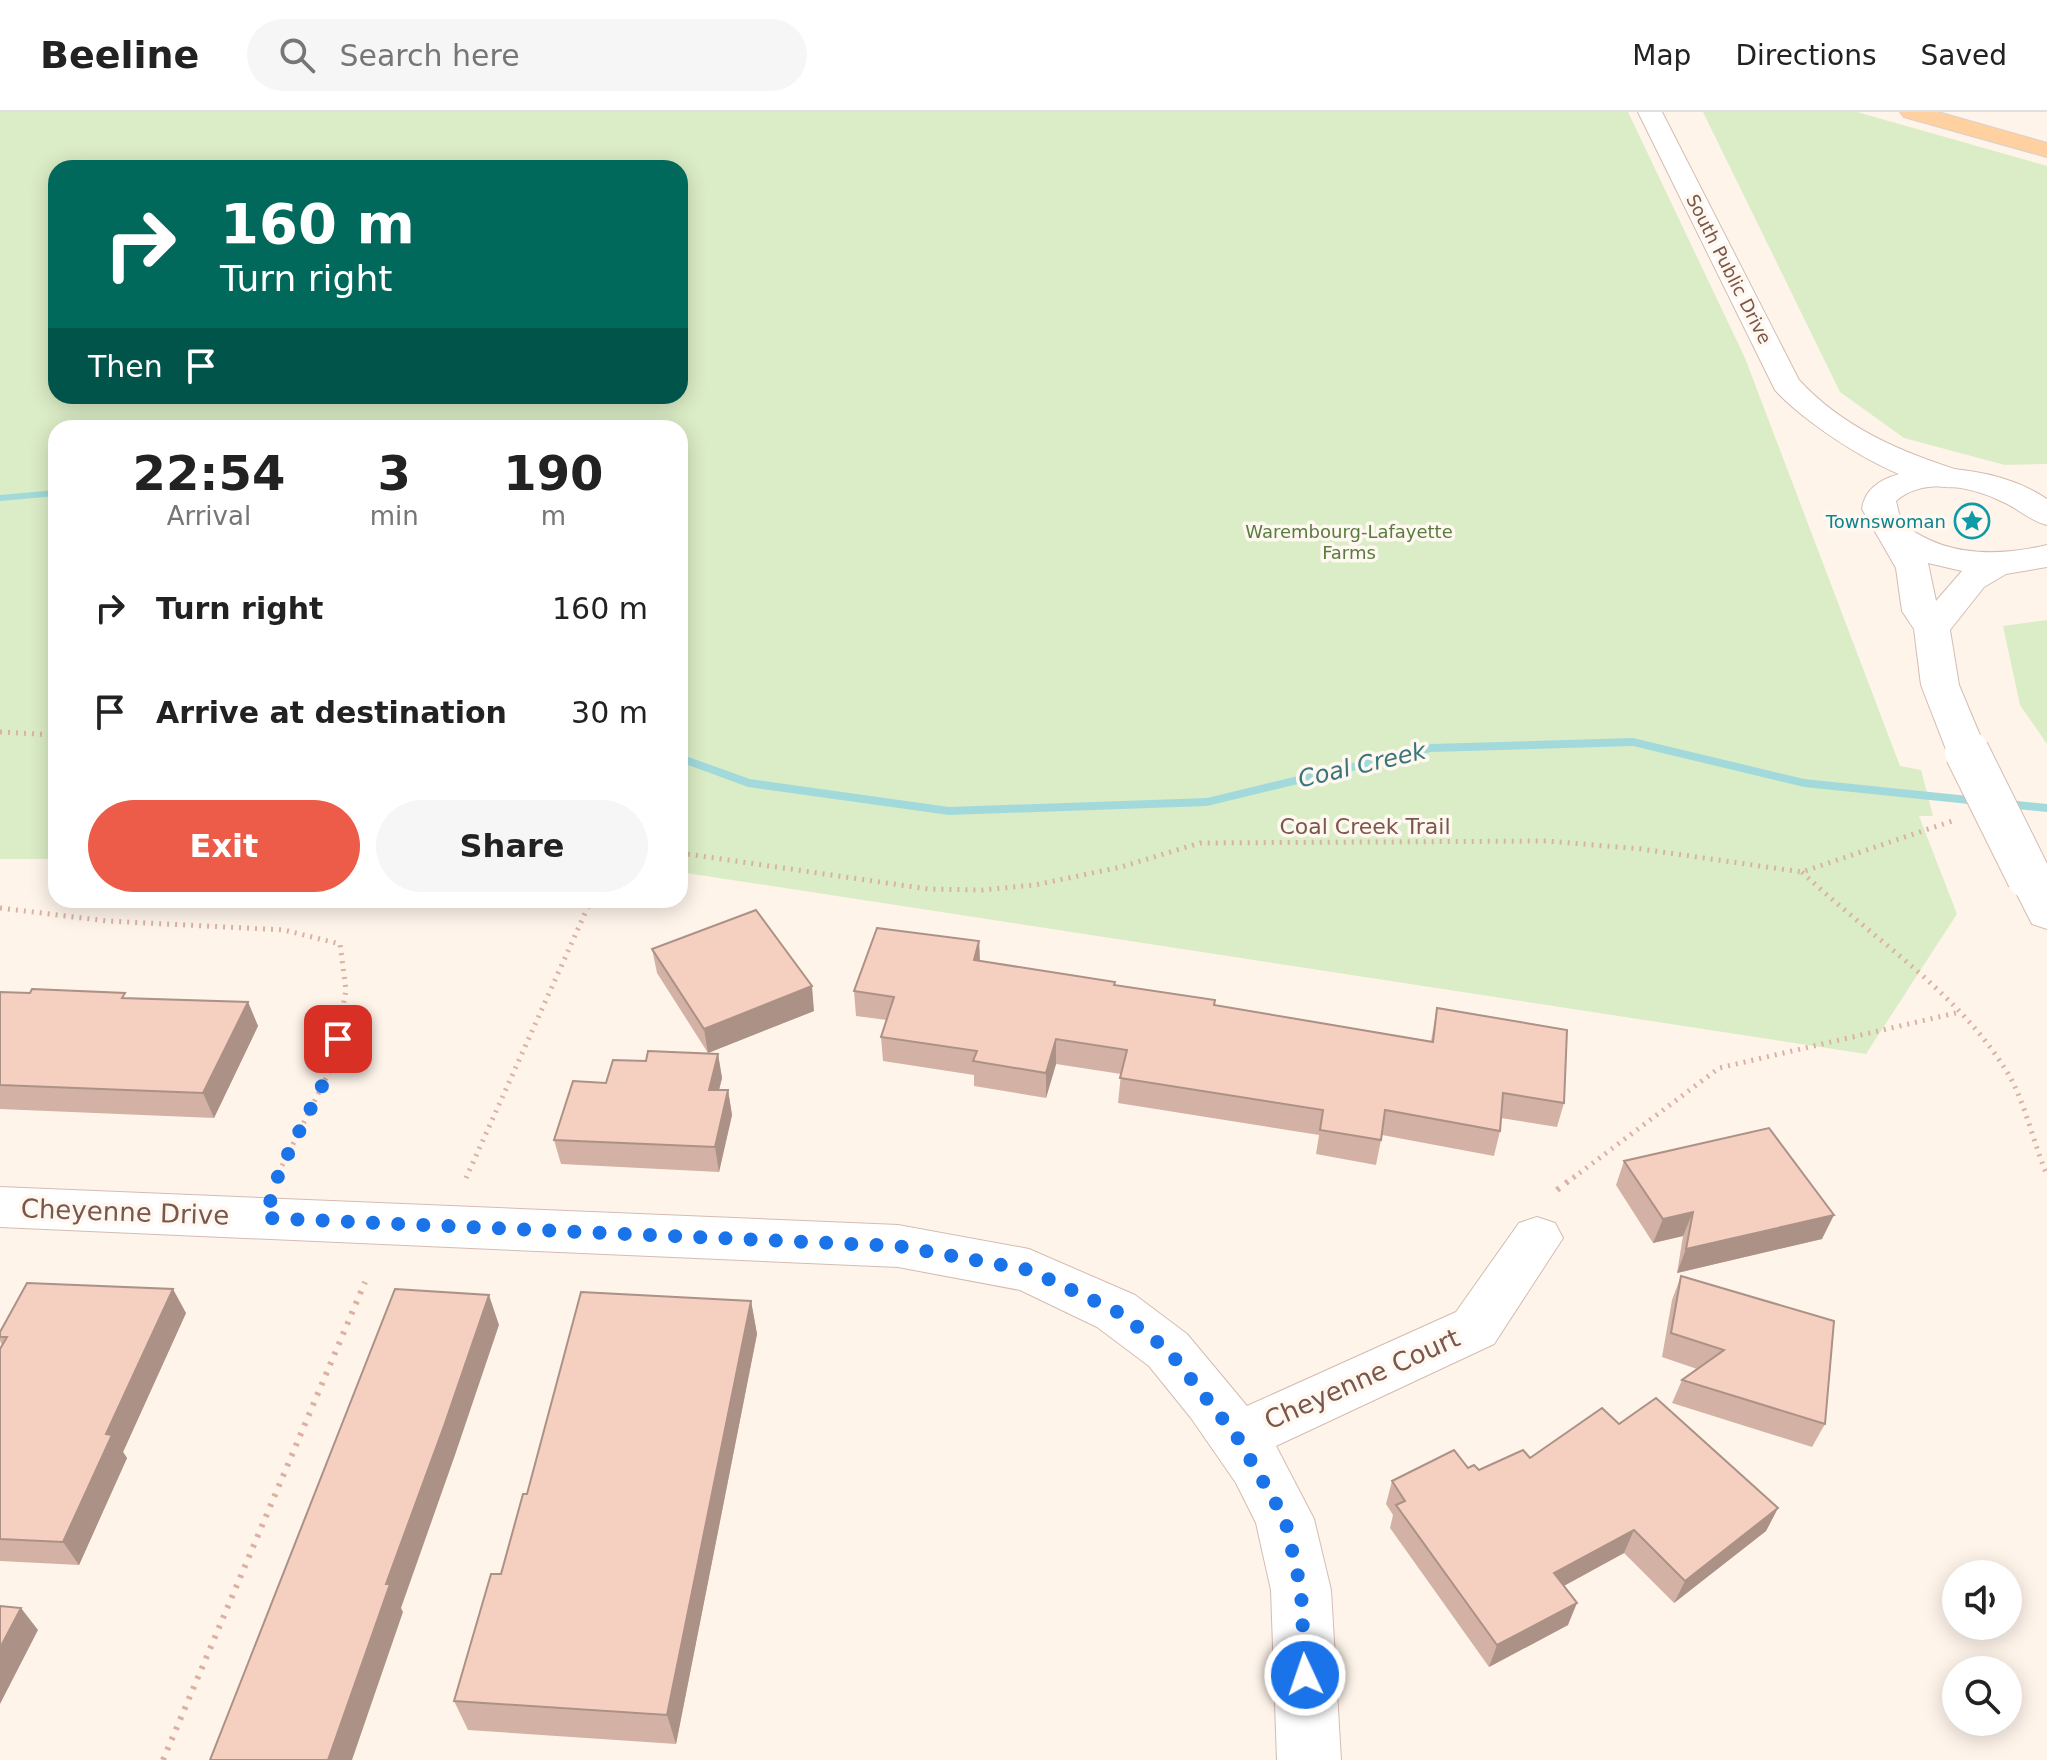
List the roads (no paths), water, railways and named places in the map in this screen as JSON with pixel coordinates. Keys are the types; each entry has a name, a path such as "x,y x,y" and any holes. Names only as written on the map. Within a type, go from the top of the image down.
{"main road":[{"path":"1912,112 2047,150"},
{"path":"1983,112 2047,130"}],"street":[{"name":"South Public Drive","path":"1650,112 1786,384 1819,418"},
{"path":"1819,418 1891,458 1953,479 2047,491"},
{"path":"1819,418 1823,433 1877,487 1882,517 1898,535 1913,568 1920,611 1932,629 1940,685 1967,752 2038,896"},
{"path":"1880,501 1892,488 1903,483 1953,479"},
{"path":"1991,486 2025,500 2047,515"},
{"path":"1898,535 1942,556 1996,566 2028,563 2047,555"},
{"path":"1932,629 1972,580 1996,566"},
{"name":"Cheyenne Drive","path":"0,1207 898,1246 1029,1270 1116,1311 1168,1350 1237,1437 1285,1519 1301,1590 1309,1760"},
{"name":"Cheyenne Court","path":"1237,1437 1475,1328 1547,1214"}],"waterway":[{"name":"Coal Creek","path":"0,498 48,494"},
{"name":"Coal Creek","path":"688,761 748,783 949,811 1207,802 1431,748 1633,742 1804,783 2047,808"}],"place":[{"name":"Townswoman","path":"1972,521"}],"park label":[{"name":"Warembourg-Lafayette Farms","path":"1349,541"}]}
